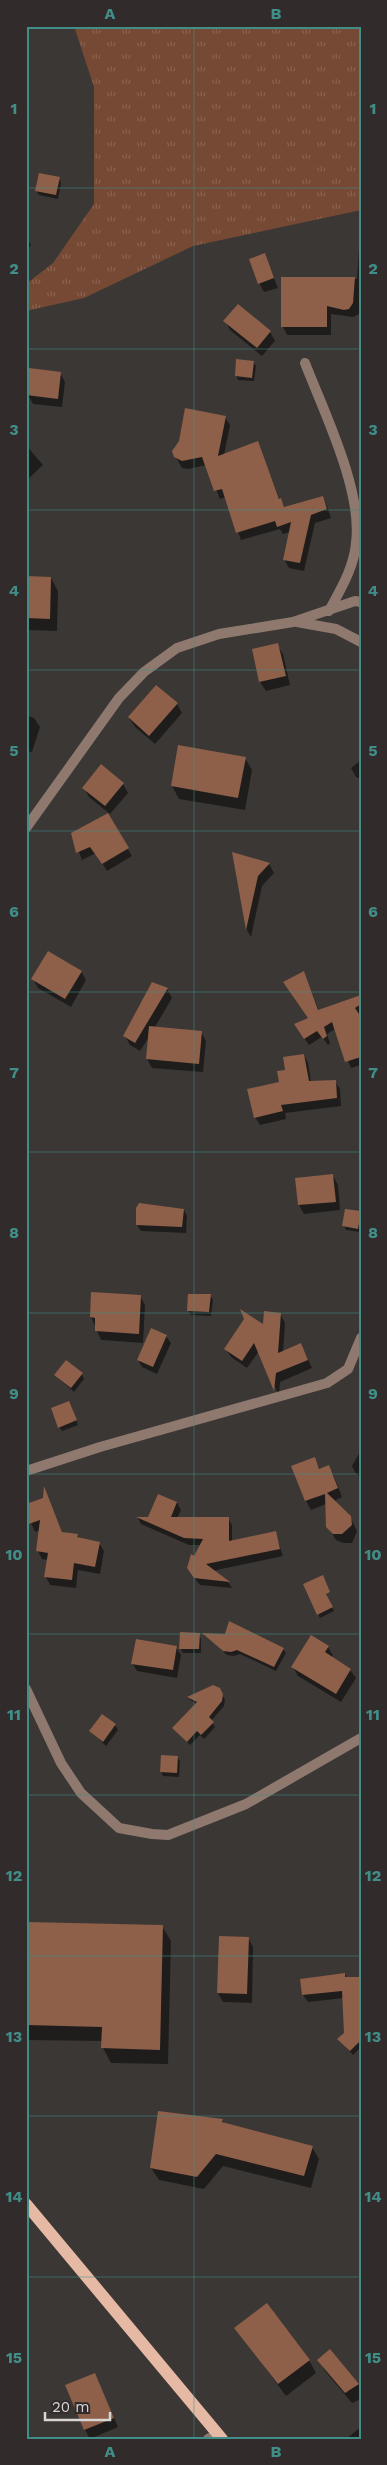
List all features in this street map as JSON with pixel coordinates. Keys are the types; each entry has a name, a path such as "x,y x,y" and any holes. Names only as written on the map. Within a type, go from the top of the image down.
{"main road":[{"path":"26,2204 216,2437"}],"street":[{"path":"305,363 336,443 355,504 356,543 350,568 329,611"},
{"path":"26,828 119,698 144,672 177,648 219,634 293,622 355,602 361,602"},
{"path":"293,622 336,629 361,642"},
{"path":"26,1471 100,1447 327,1383 348,1369 361,1338"},
{"path":"26,1689 62,1763 81,1793 119,1828 152,1834 168,1834 246,1804 361,1738"}],"green space":[{"path":"74,26 361,26 361,210 193,246 84,298 26,311 26,284 53,263 94,204 94,87"}],"building":[{"path":"39,173 60,177 56,195 35,191"},
{"path":"265,253 274,278 258,284 249,259"},
{"path":"281,277 355,277 353,303 349,309 344,310 327,306 327,327 281,327"},
{"path":"238,304 271,331 257,348 223,321"},
{"path":"236,359 254,361 252,378 235,376"},
{"path":"29,368 61,372 58,399 26,395"},
{"path":"185,408 226,416 218,456 258,441 279,499 281,498 284,507 323,496 327,509 311,515 300,563 283,560 291,522 277,527 275,521 236,533 222,489 214,491 202,457 182,461 174,457 172,451 179,441"},
{"path":"26,576 51,577 50,619 26,618"},
{"path":"278,643 286,676 259,682 252,649"},
{"path":"156,685 178,703 149,736 128,717"},
{"path":"178,745 246,757 238,798 171,786"},
{"path":"101,764 124,783 105,806 82,788"},
{"path":"108,813 129,848 102,864 90,847 76,853 71,833"},
{"path":"232,852 270,863 258,876 246,930"},
{"path":"48,951 82,971 65,999 31,979"},
{"path":"304,971 318,1010 361,995 361,1004 355,1008 361,1017 361,1057 345,1062 332,1022 324,1027 327,1036 323,1039 317,1031 304,1039 294,1024 308,1018 283,982"},
{"path":"152,982 168,988 135,1043 123,1036"},
{"path":"149,1026 202,1031 199,1064 146,1059"},
{"path":"304,1054 309,1081 336,1080 337,1098 281,1105 283,1111 254,1118 247,1089 279,1082 277,1071 285,1070 283,1057"},
{"path":"333,1174 336,1202 298,1205 295,1178"},
{"path":"139,1203 184,1209 182,1227 136,1225 136,1208"},
{"path":"345,1209 361,1211 358,1229 342,1226"},
{"path":"91,1292 141,1295 139,1334 95,1331 95,1318 90,1317"},
{"path":"188,1294 211,1294 209,1312 187,1311"},
{"path":"240,1309 263,1324 264,1311 281,1313 278,1353 301,1343 308,1360 276,1373 274,1391 254,1343 242,1361 224,1349 244,1319"},
{"path":"151,1328 167,1335 153,1367 137,1360"},
{"path":"66,1360 83,1373 71,1388 54,1375"},
{"path":"69,1401 77,1420 58,1428 51,1408"},
{"path":"315,1457 319,1469 329,1465 338,1488 327,1493 351,1516 352,1525 342,1534 333,1534 326,1527 325,1494 305,1501 291,1466"},
{"path":"44,1486 62,1532 78,1534 77,1537 100,1542 95,1567 74,1563 72,1580 44,1577 48,1553 36,1551 40,1520 26,1525 26,1504 43,1498"},
{"path":"158,1494 177,1502 171,1517 229,1517 229,1541 276,1531 280,1549 206,1564 230,1582 194,1578 187,1568 191,1554 194,1556 203,1539 184,1538 136,1517 148,1517"},
{"path":"323,1575 330,1592 326,1594 333,1607 317,1615 303,1584"},
{"path":"229,1621 284,1648 274,1667 237,1650 231,1652 223,1651 202,1633 225,1634"},
{"path":"180,1632 200,1633 199,1649 179,1649"},
{"path":"311,1635 329,1646 325,1652 351,1669 336,1694 291,1667"},
{"path":"136,1639 177,1646 173,1670 131,1664"},
{"path":"213,1685 220,1688 223,1694 222,1701 209,1717 214,1722 201,1735 197,1731 187,1742 172,1728 197,1702 187,1697"},
{"path":"102,1714 116,1724 103,1742 89,1731"},
{"path":"161,1755 178,1756 177,1773 160,1772"},
{"path":"26,1922 163,1925 160,2050 101,2048 102,2027 26,2025"},
{"path":"219,1936 249,1937 247,1994 217,1993"},
{"path":"345,1973 345,1977 361,1977 361,2040 350,2051 337,2039 344,2033 342,1991 302,1995 300,1979"},
{"path":"158,2111 223,2119 222,2122 313,2146 304,2176 216,2154 197,2177 150,2168"},
{"path":"267,2303 310,2360 278,2384 234,2328"},
{"path":"330,2349 359,2384 345,2393 317,2360"},
{"path":"95,2373 114,2418 84,2430 65,2385"}]}
